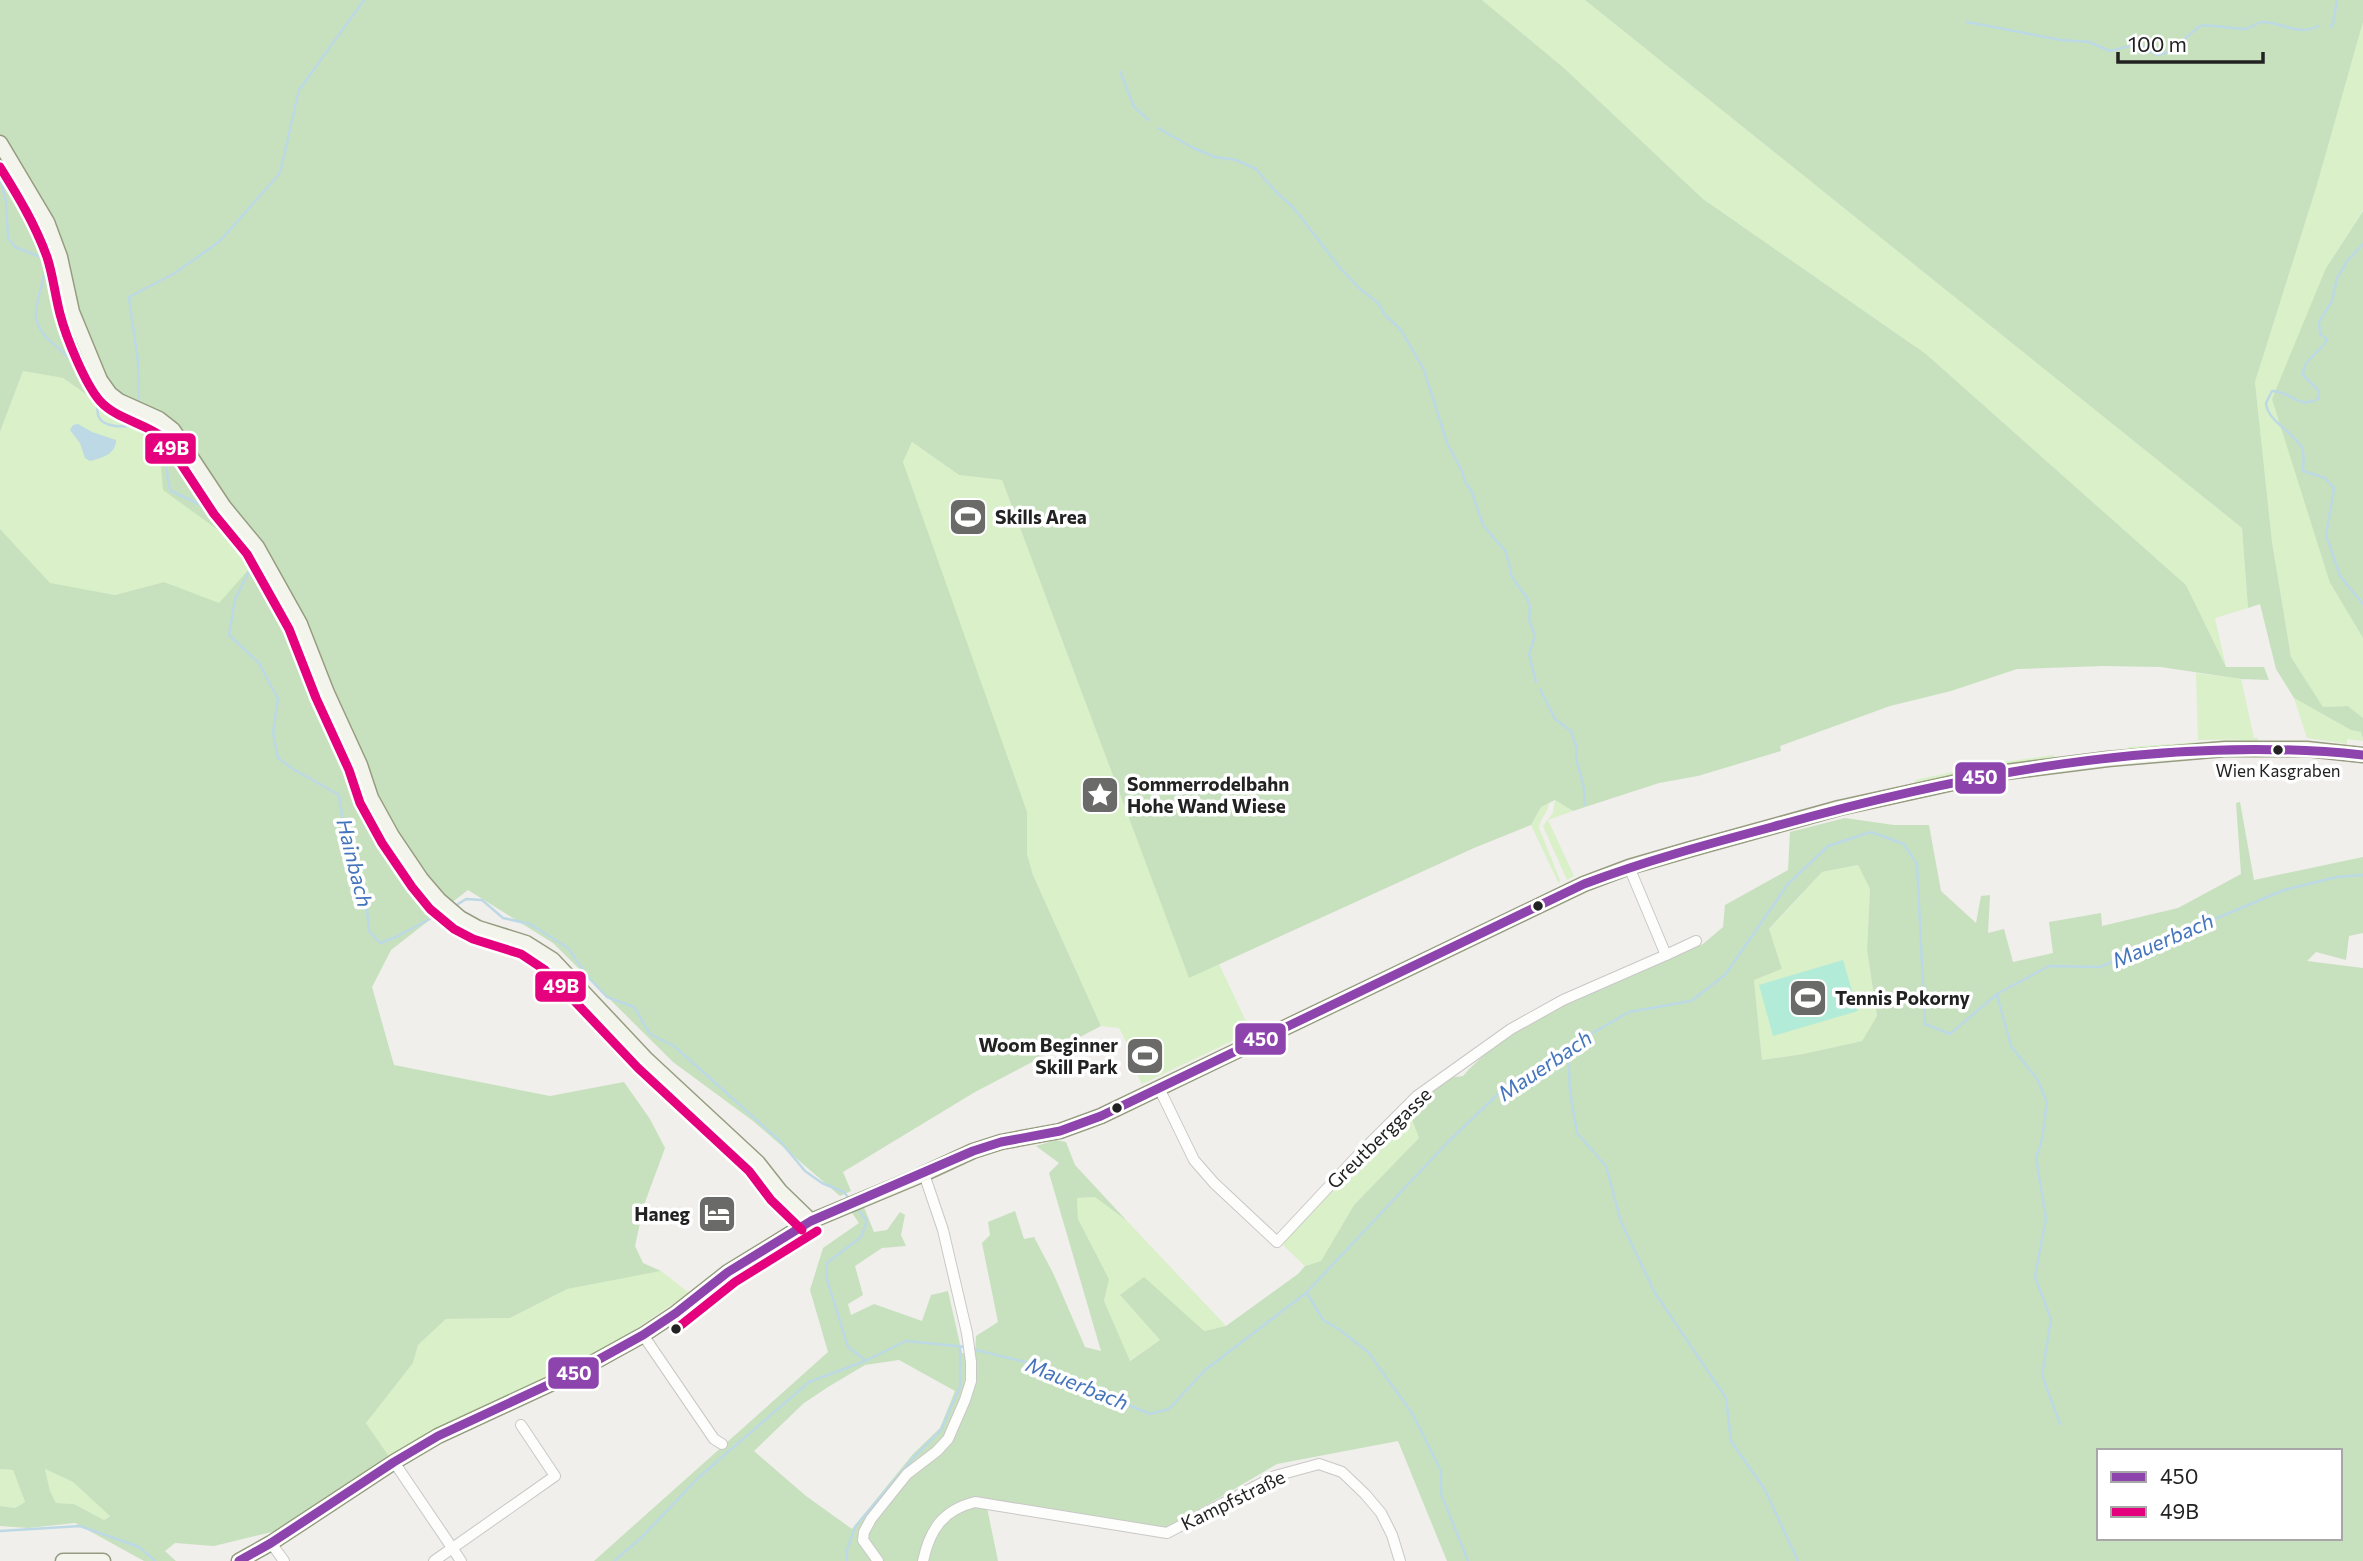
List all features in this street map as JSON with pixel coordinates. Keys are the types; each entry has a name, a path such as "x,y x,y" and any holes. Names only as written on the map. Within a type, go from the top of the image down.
{"main road":[{"path":"0,143 47,222 60,257 72,312 100,380 110,394 138,411 166,423 178,436 216,497 257,547 300,624 327,693 360,765 371,798 421,879 444,905 460,918 478,928 526,943 552,960 664,1077 758,1163 788,1200 811,1221"},
{"path":"239,1561 438,1436 576,1372 643,1335 728,1272 811,1221 987,1146 1079,1125 1584,884 1629,867 1839,808 1998,773 2096,760 2225,749 2307,749 2363,755"},
{"path":"63,1561 103,1561"}],"street":[{"path":"1629,867 1666,955"},
{"name":"Greutberggasse","path":"1158,1088 1194,1160 1214,1183 1277,1242 1417,1096 1511,1029 1563,1000 1696,941"},
{"path":"878,1561 863,1540 864,1532 871,1519 907,1474 948,1439 971,1381 967,1333 943,1230 924,1174"},
{"path":"643,1335 714,1439 723,1444"},
{"path":"434,1561 555,1476 521,1425"},
{"path":"394,1462 461,1561"},
{"name":"Kampfstraße","path":"923,1561 926,1547 940,1521 956,1507 975,1502 1167,1533 1275,1476 1319,1464 1342,1472 1373,1503 1381,1513 1400,1561"},
{"path":"271,1543 284,1561"}],"green space":[{"path":"0,0 1482,0 1564,68 1703,199 1926,354 2186,585 2226,667 2264,667 2269,680 2241,679 2161,667 2017,669 1951,691 1890,706 1780,746 1781,751 1698,776 1659,783 1573,811 1555,800 1541,807 1531,825 1474,848 1189,978 1002,480 959,475 912,442 903,462 1027,812 1027,854 1033,875 1101,1026 975,1092 843,1172 851,1191 840,1196 753,1121 673,1062 553,943 468,890 391,950 372,987 394,1065 550,1096 624,1082 650,1119 665,1148 644,1205 635,1246 643,1263 661,1271 567,1289 510,1318 446,1319 418,1345 413,1363 366,1423 390,1458 276,1531 214,1546 175,1543 165,1551 176,1561 144,1561 75,1523 28,1528 0,1526 0,1506 15,1508 25,1502 13,1470 0,1469 0,529 50,583 115,595 164,582 219,603 258,559 163,490 159,446 63,378 23,371 0,432","holes":["45,1469 73,1482 110,1516 104,1520 74,1504 56,1503"]},
{"path":"1482,0 1585,0 2242,528 2248,608 2215,618 2226,667 2186,585 1926,354 1703,199 1564,68"},
{"path":"1585,0 2363,0 2363,22 2317,185 2255,382 2272,542 2291,657 2323,707 2348,706 2363,718 2363,739 2361,732 2351,730 2294,698 2276,669 2260,604 2248,608 2242,528"},
{"path":"2363,22 2363,210 2326,268 2330,583 2363,638 2363,718 2348,706 2323,707 2291,657 2272,542 2255,382 2317,185"},
{"path":"2363,211 2363,638 2330,583 2272,399 2326,268"},
{"path":"23,371 63,378 159,446 164,490 259,559 219,604 164,582 115,595 50,584 0,529 0,432"},
{"path":"912,442 959,475 1002,480 1189,977 1219,964 1251,1032 1142,1084 1133,1055 1119,1028 1101,1026 1033,875 1027,854 1027,825 903,462"},
{"path":"2196,673 2241,679 2254,738 2258,738 2258,743 2130,751 2128,747 2243,739 2198,740"},
{"path":"2294,698 2351,730 2362,732 2363,741 2347,739 2347,744 2307,738"},
{"path":"2054,755 2055,760 1987,769 1915,784 1915,780 1995,763"},
{"path":"1555,800 1573,811 1548,820 1574,876 1567,880 1543,826 1553,813"},
{"path":"2240,802 2254,880 2363,857 2363,933 2349,936 2346,960 2316,952 2307,961 2363,968 2363,1561 1447,1561 1398,1441 1277,1464 1166,1529 985,1498 998,1561 594,1561 828,1352 810,1290 823,1248 859,1223 850,1210 863,1205 874,1232 887,1230 900,1212 905,1215 901,1235 906,1246 882,1248 855,1266 863,1295 848,1304 851,1315 874,1304 922,1321 931,1295 948,1291 962,1353 975,1354 976,1336 998,1322 982,1243 990,1235 988,1222 1015,1211 1024,1239 1034,1237 1053,1273 1085,1347 1101,1351 1049,1173 1059,1163 1036,1146 1056,1140 1066,1142 1075,1165 1127,1221 1095,1197 1077,1198 1078,1219 1109,1279 1104,1301 1130,1361 1160,1340 1120,1295 1144,1277 1204,1331 1226,1326 1298,1274 1305,1266 1321,1261 1354,1205 1419,1138 1411,1117 1418,1099 1447,1078 1463,1076 1485,1054 1543,1016 1703,944 1723,927 1725,905 1788,870 1790,832 1845,818 1894,825 1929,825 1941,891 1976,923 1981,896 1990,895 1988,933 2004,929 2013,962 2053,953 2049,922 2101,913 2102,926 2178,908 2241,874 2236,803","holes":["1858,865 1870,889 1867,950 1877,1016 1862,1041 1762,1060 1754,980 1782,969 1769,929 1822,872","899,1360 955,1391 940,1428 913,1454 852,1529 806,1496 754,1451 804,1403 828,1387 865,1365"]},
{"path":"1549,803 1539,828 1560,880 1559,884 1531,825 1541,807"},
{"path":"1858,865 1870,889 1867,950 1877,1017 1862,1041 1762,1060 1754,980 1782,969 1769,930 1822,872"},
{"name":"Tennis Pokorny","path":"1843,960 1858,1011 1773,1036 1759,985"},
{"path":"1418,1099 1411,1117 1419,1138 1354,1205 1321,1261 1305,1266 1283,1245 1288,1237"},
{"path":"1095,1197 1127,1221 1226,1326 1204,1331 1120,1295 1160,1340 1129,1361 1104,1301 1109,1279 1078,1219 1077,1198"},
{"path":"661,1271 689,1293 597,1355 466,1417 453,1420 390,1458 366,1423 413,1363 418,1345 446,1319 510,1318 566,1289"},
{"path":"0,1469 13,1470 25,1502 15,1508 0,1506"},
{"path":"45,1469 73,1482 110,1515 104,1520 74,1504 56,1503"}],"water":[{"path":"78,424 116,440 114,449 108,455 90,461 85,458 80,443 70,430 73,425"}],"waterway":[{"path":"139,403 138,362 129,297 175,273 220,241 280,173 299,90 364,0"},
{"path":"2330,27 2333,24 2337,0"},
{"path":"1967,22 2061,40 2089,42 2110,51 2137,44 2157,55 2169,52 2200,26 2245,29 2262,22 2299,30 2318,26"},
{"path":"1120,71 1134,107 1149,120"},
{"path":"1158,128 1193,148 1215,157 1236,160 1256,169 1292,206 1341,269 1378,303 1385,315 1401,330 1424,370 1447,443 1471,490 1483,525 1506,552 1512,577 1527,598 1530,607 1529,620 1535,636 1529,655 1536,682"},
{"name":"Hainbach","path":"0,177 6,201 8,238 15,247 48,260 36,311 40,329 71,360 87,382 96,400 101,420 110,425 145,427 158,435 166,455 171,491 201,505 246,550 251,568 235,599 229,635 259,663 278,699 273,733 278,758 339,795 344,830 366,900 369,931 380,943 443,912"},
{"path":"2363,244 2348,260 2337,278 2332,301 2319,322 2320,334 2327,339 2304,369 2303,375 2319,391 2318,399 2311,402 2299,401 2272,391 2266,403 2275,421 2293,436 2302,448 2303,471 2325,478 2334,488 2326,535 2340,576 2363,604"},
{"path":"131,425 136,412"},
{"path":"1540,689 1555,719 1571,731 1577,749 1576,758 1584,788 1585,805"},
{"name":"Mauerbach","path":"972,1349 1029,1363 1150,1414 1169,1409 1205,1370 1306,1293 1446,1144 1501,1091 1568,1047 1629,1012 1691,1001 1725,975 1788,884 1828,846 1871,832 1904,844 1917,864 1925,1024 1950,1034 1997,994 2049,966 2100,967 2284,890 2337,877 2363,875"},
{"name":"Hainbach","path":"455,906 466,899 482,900 503,918 530,924 568,948 588,977 607,997 634,1007 650,1034 674,1046 780,1141 805,1171 822,1183 844,1192 850,1200"},
{"path":"1997,995 2011,1046 2037,1079 2047,1102 2042,1139 2036,1158 2046,1218 2035,1277 2051,1319 2042,1375 2060,1424"},
{"path":"1568,1049 1570,1091 1577,1133 1606,1166 1621,1222 1655,1293 1726,1398 1731,1441 1765,1490 1798,1561"},
{"name":"Hainbach","path":"857,1208 867,1221 861,1237 827,1263 826,1276 848,1347 865,1360"},
{"path":"1307,1293 1323,1320 1368,1352 1412,1413 1441,1471 1441,1494 1468,1561"},
{"name":"Mauerbach","path":"614,1561 641,1538 699,1477 809,1382 865,1361 906,1341 966,1347"},
{"path":"847,1561 847,1550 855,1527 914,1457 941,1430 960,1387 960,1347"},
{"path":"0,1531 80,1526 139,1547 155,1561"}],"transit line":[{"name":"49B","path":"0,167 26,210 42,245 63,324 88,383 107,407 164,438 214,514 247,554 289,629 316,698 349,770 360,803 382,843 412,887 430,909 454,929 473,939 521,954 545,970 638,1068 749,1171 771,1200 802,1230"},
{"name":"450","path":"239,1561 438,1436 576,1372 643,1335 728,1272 811,1221 973,1151 1001,1142 1060,1131 1101,1116 1584,884 1700,846 1843,808 1990,776 2140,755 2215,750 2289,750 2363,755"},
{"name":"49B","path":"676,1329 735,1282 817,1231"}],"place":[{"name":"Skills Area","path":"968,517"},
{"name":"Wien Kasgraben","path":"2278,750"},
{"name":"Sommerrodelbahn Hohe Wand Wiese","path":"1100,795"},
{"name":"Tennis Pokorny","path":"1808,998"},
{"name":"Woom Beginner Skill Park","path":"1145,1056"},
{"name":"Haneg","path":"717,1214"}]}
